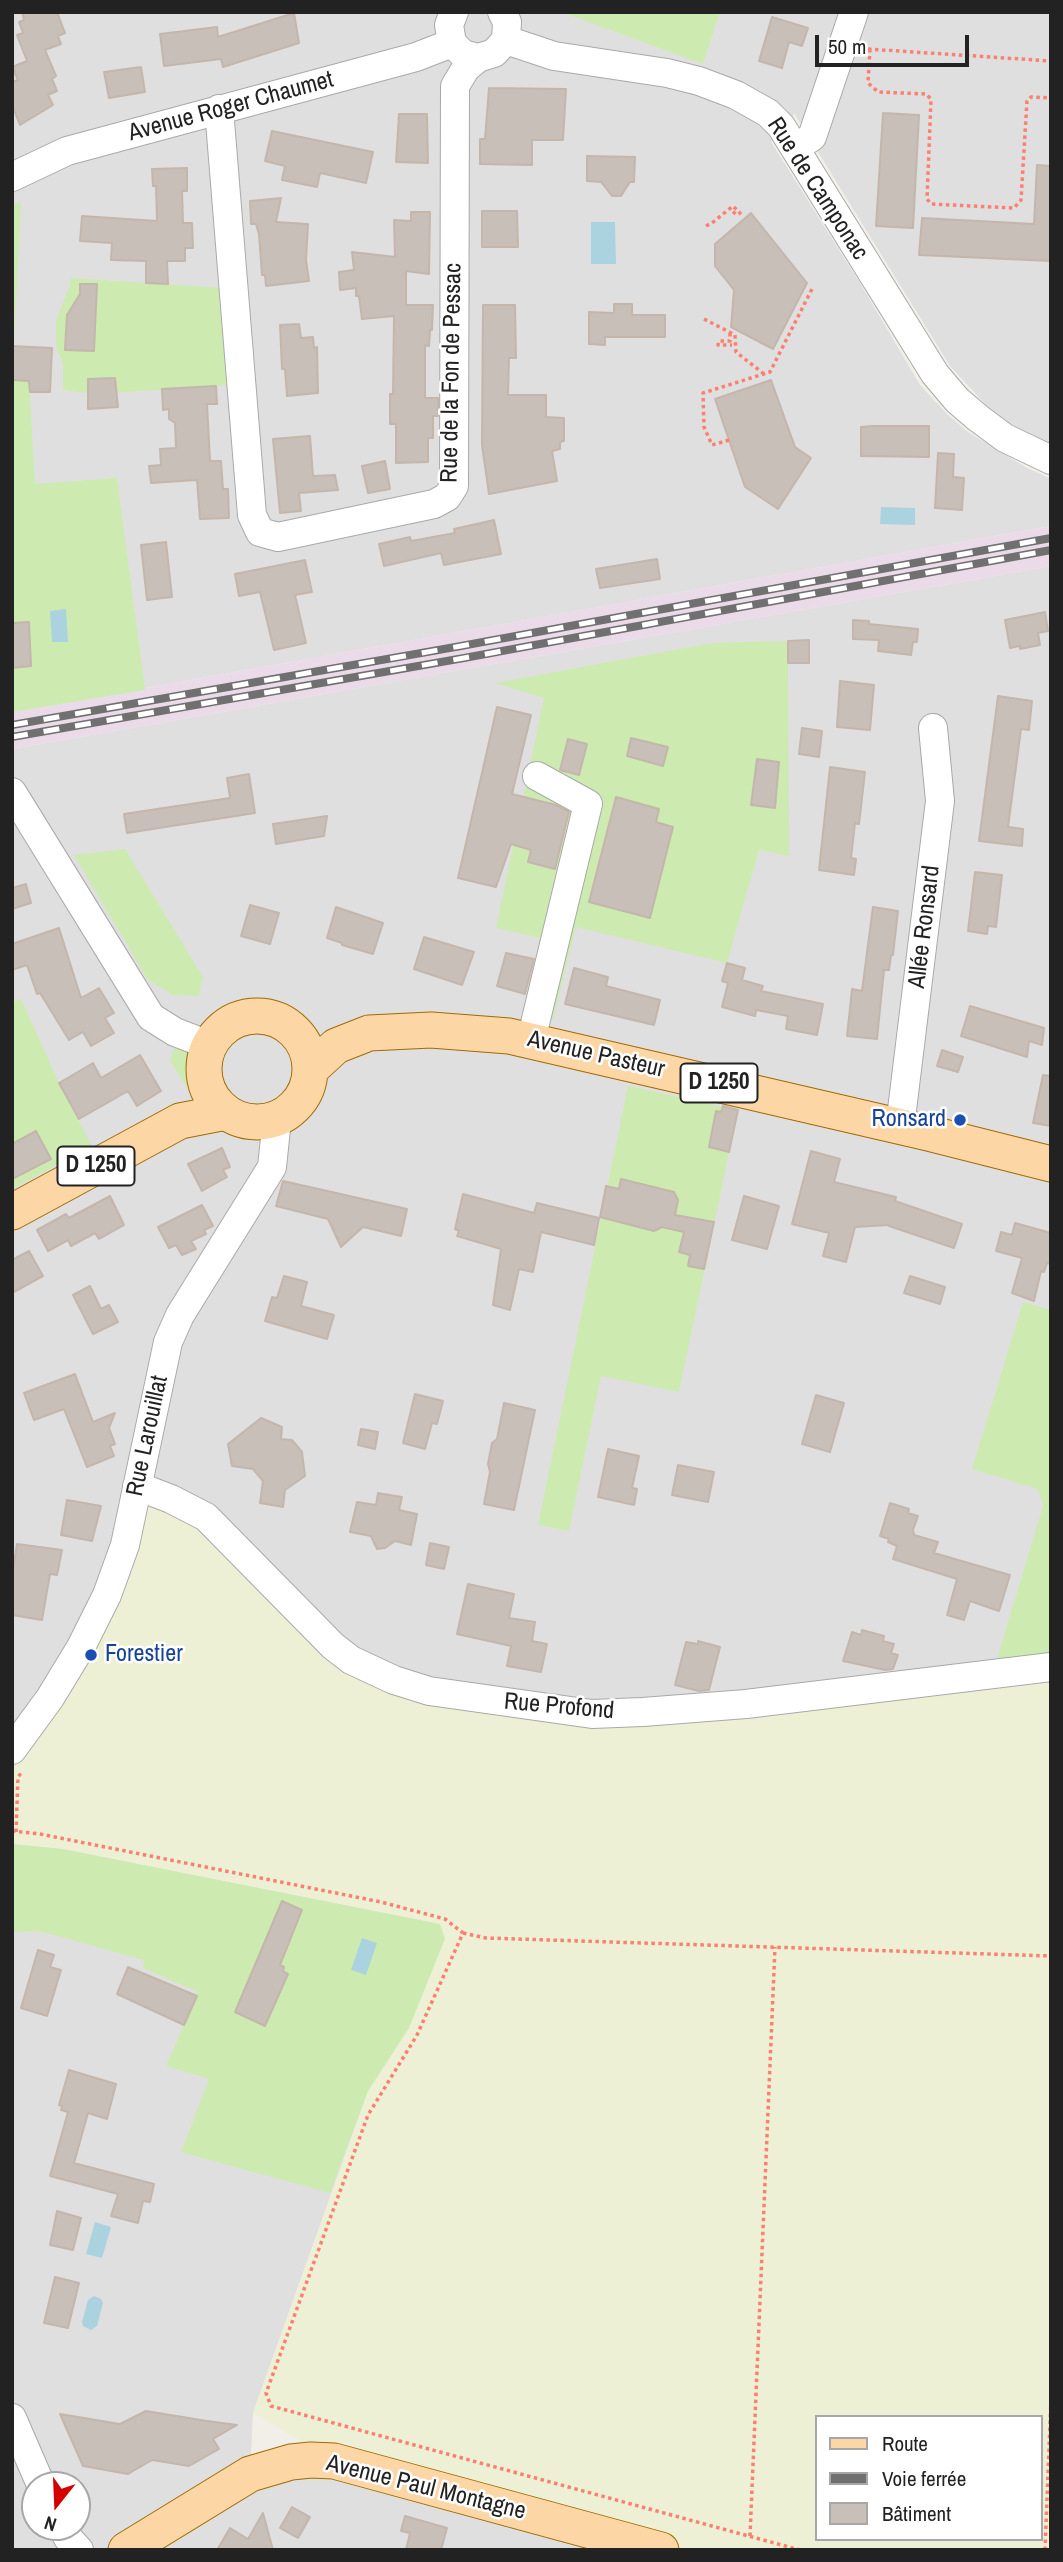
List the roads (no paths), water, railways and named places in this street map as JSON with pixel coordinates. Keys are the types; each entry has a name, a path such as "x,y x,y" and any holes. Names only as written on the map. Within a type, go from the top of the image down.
{"main road":[{"path":"251,1016 269,1017 286,1024 292,1030 299,1035 308,1051 311,1069 304,1096 292,1110 277,1119 260,1122 242,1120 216,1100 204,1073 209,1045 219,1031 234,1021 251,1016"},
{"name":"Avenue Pasteur","path":"292,1030 356,1021 432,1019 485,1024 520,1037 1051,1164"},
{"name":"Avenue Pasteur","path":"311,1069 335,1046 369,1033 432,1030 520,1037"},
{"name":"D 1250","path":"12,1212 216,1100"},
{"name":"Avenue Paul Montagne","path":"126,2550 250,2474 290,2462 312,2460 334,2461 573,2538 661,2550"}],"street":[{"path":"454,12 449,25 452,43 463,54 478,58 494,53 504,26"},
{"path":"795,148 812,137 854,12"},
{"name":"Rue de Camponac","path":"504,26 554,56 667,73 720,88 768,113 781,126 935,374 957,400 987,425 1005,438 1051,460"},
{"name":"Avenue Roger Chaumet","path":"12,177 67,151 416,57 452,43"},
{"name":"Rue de la Fon de Pessac","path":"219,109 252,515 260,532 278,537 434,504 447,497 454,486 455,86 466,68 478,58"},
{"name":"Allée Ronsard","path":"900,1126 940,801 933,728"},
{"path":"520,1037 588,804 537,776"},
{"path":"12,792 151,1017 175,1032 209,1045"},
{"name":"Rue Larouillat","path":"12,1751 50,1698 81,1647 107,1595 125,1545 168,1342 180,1315 272,1167 277,1119"},
{"name":"Rue Profond","path":"137,1486 206,1517 333,1646 351,1660 394,1680 429,1691 592,1714 746,1704 1051,1667"},
{"path":"12,2418 28,2471"}],"water":[{"path":"591,222 615,222 616,264 591,264"},
{"path":"881,507 915,508 915,525 880,524"},
{"path":"66,609 68,642 52,642 50,611"},
{"path":"362,1938 377,1943 366,1975 351,1970"},
{"path":"95,2222 111,2227 102,2258 86,2254"},
{"path":"94,2296 103,2303 97,2326 91,2330 83,2326 82,2322 88,2300"}],"railway":[{"path":"12,725 1051,538"},
{"path":"12,737 464,658 1051,550"}],"place":[{"name":"Ronsard","path":"960,1120"},
{"name":"Forestier","path":"91,1655"}]}
